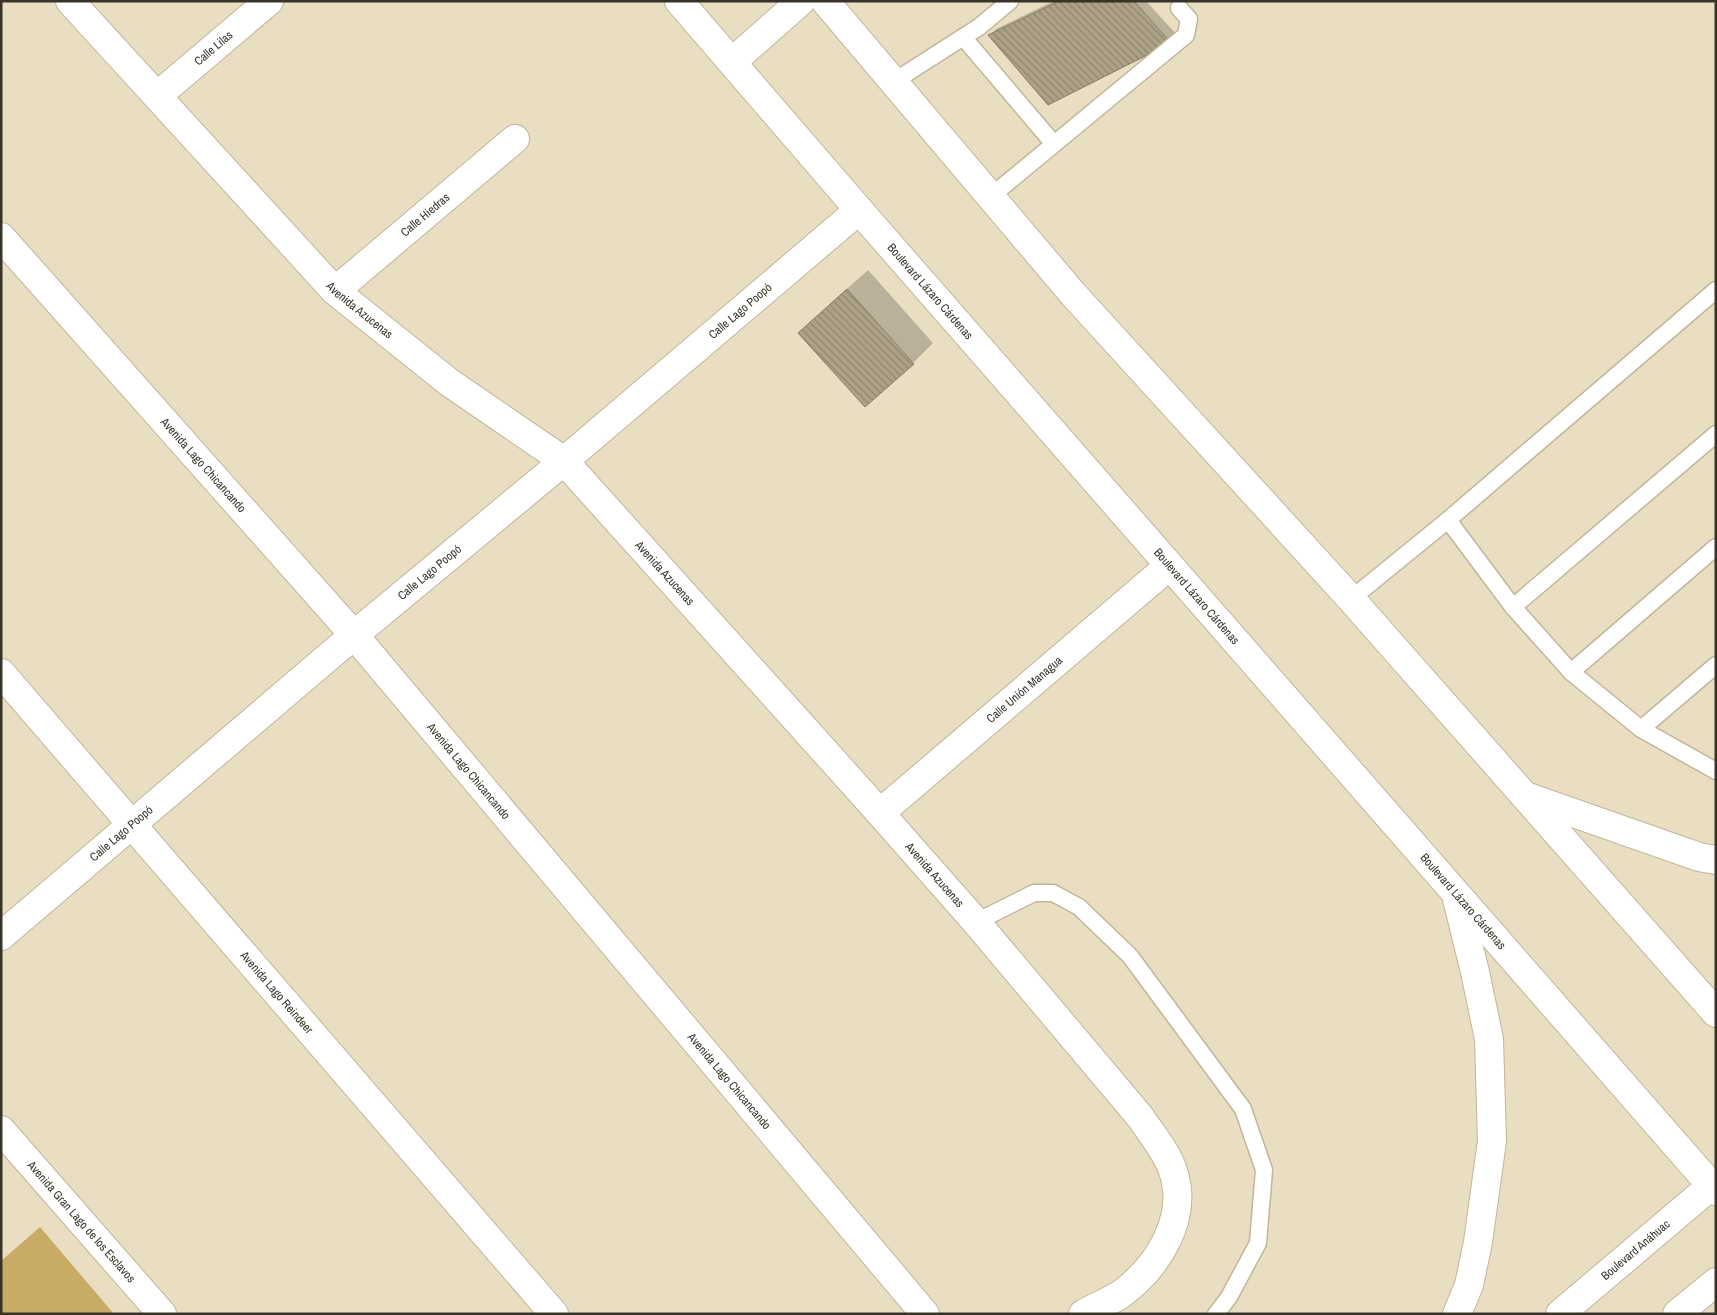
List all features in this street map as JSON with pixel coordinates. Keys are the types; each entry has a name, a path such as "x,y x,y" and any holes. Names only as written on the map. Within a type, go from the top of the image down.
{"main road":[{"name":"Avenida Azucenas","path":"70,1 335,291 450,383 564,461 880,812 976,922 1141,1118 1160,1146 1173,1171 1176,1192 1175,1214 1170,1235 1159,1255 1142,1275 1120,1294 1083,1314"},
{"name":"Calle Lilas","path":"156,96 269,1"},
{"name":"Boulevard Lázaro Cárdenas","path":"679,1 1169,566 1714,1189"},
{"path":"732,62 801,1"},
{"path":"835,4 894,82 1086,308 1351,598 1716,1013"},
{"name":"Calle Hiedras","path":"335,291 515,139"},
{"name":"Calle Lago Poopó","path":"1,936 354,635 564,461 859,210"},
{"name":"Avenida Lago Chicancando","path":"1,237 354,635 925,1314"},
{"name":"Calle Unión Managua","path":"880,812 1169,566"},
{"name":"Avenida Lago Reindeer","path":"1,673 554,1314"},
{"path":"1527,797 1699,857 1716,860"},
{"path":"1456,895 1489,1039 1492,1141 1478,1242 1469,1285 1457,1314"},
{"name":"Avenida Gran Lago de los Esclavos","path":"1,1130 162,1314"},
{"name":"Boulevard Anáhuac","path":"1560,1314 1714,1189"},
{"path":"1677,1314 1716,1282"}],"lane":[{"path":"894,82 979,27 1010,1"},
{"path":"990,196 1186,35 1189,19 1180,4"},
{"path":"963,37 1054,144"},
{"path":"1351,598 1448,520 1716,290"},
{"path":"1513,607 1716,434"},
{"path":"1448,520 1513,607 1571,672 1640,729 1716,771"},
{"path":"1571,672 1716,547"},
{"path":"1640,729 1716,665"},
{"path":"976,922 1034,893 1053,893 1079,907 1130,956 1243,1109 1264,1170 1258,1243 1229,1297 1216,1314"}],"shaded area":[{"path":"40,1227 114,1314 1,1314 1,1261"}],"building":[{"path":"1059,1 1134,1 1171,43 1048,105 988,35"},
{"path":"847,289 914,364 865,407 798,333"}]}
